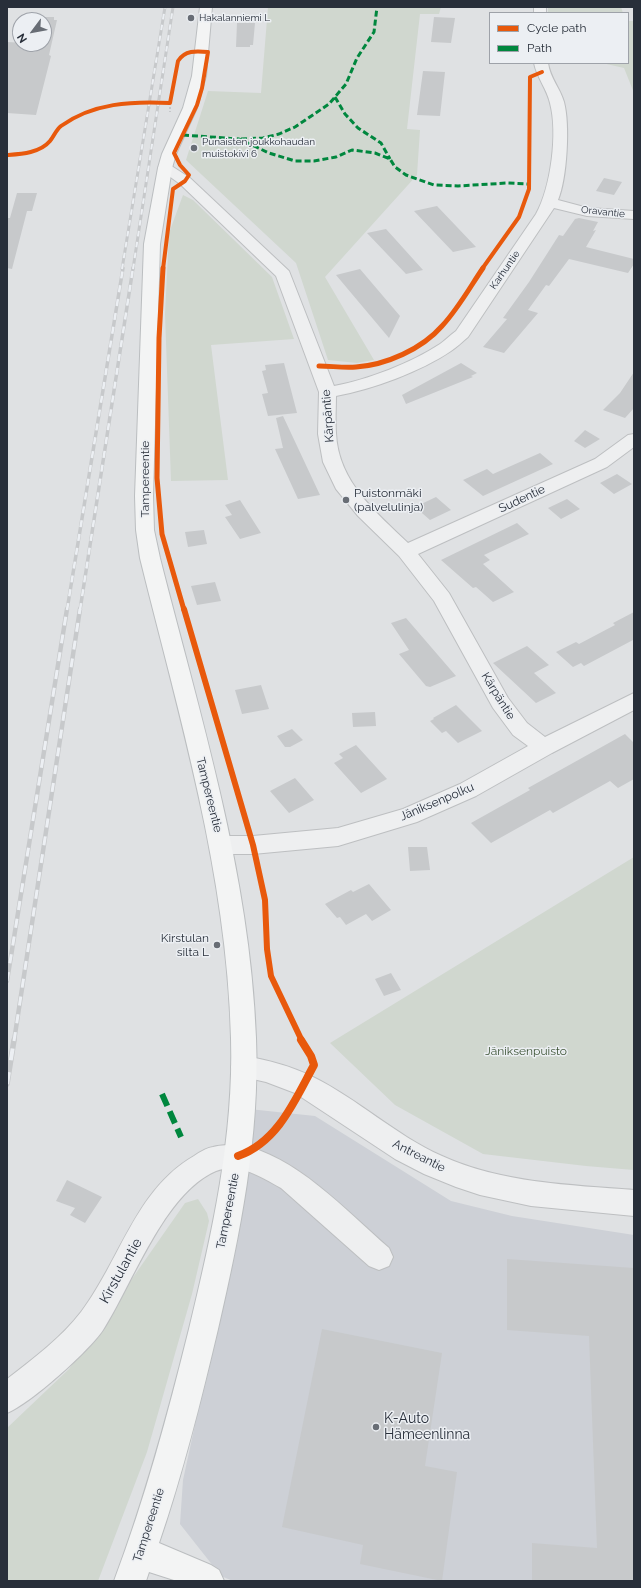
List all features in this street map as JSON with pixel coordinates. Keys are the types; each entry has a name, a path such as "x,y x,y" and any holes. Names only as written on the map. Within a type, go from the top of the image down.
{"main road":[{"name":"Tampereentie","path":"135,1568 173,1447 211,1300 238,1156 244,1067 241,989 222,845 150,558 145,530 144,496 152,244 165,168 169,154 190,108 199,76 206,7"},
{"path":"135,1568 168,1560 193,1571 208,1581"}],"street":[{"name":"Karhuntie","path":"328,392 358,384 408,366 446,347 462,334 541,218 550,202 555,185 557,168 557,104 544,78 541,64"},
{"name":"Kärpäntie","path":"165,168 185,181 283,274 328,392 327,434 332,462 345,489 365,512 406,552 442,598 500,703 520,729 544,747"},
{"name":"Oravantie","path":"550,202 587,212 634,215"},
{"name":"Sudentie","path":"406,552 601,463 634,439"},
{"name":"Jäniksenpolku","path":"222,845 253,845 338,837 409,816 468,790 544,747 634,701"},
{"name":"Antreantie","path":"244,1067 279,1074 304,1084 356,1117 387,1140 434,1166 477,1181 516,1191 634,1203"},
{"path":"238,1156 274,1169 290,1179 379,1257"},
{"name":"Kirstulantie","path":"14,1392 86,1328 114,1286 152,1216 177,1184 191,1172 209,1162 238,1156"}],"shaded area":[{"path":"249,1109 315,1116 451,1201 512,1216 634,1235 634,1581 233,1581 221,1576 180,1524 183,1480 223,1296"}],"green space":[{"path":"268,7 441,7 439,14 420,14 407,129 420,130 417,175 325,277 374,360 357,363 328,360 296,263 186,160 208,91 261,93"},
{"path":"548,7 621,7 623,12 548,12"},
{"path":"629,21 634,21 634,93 624,68 606,64 629,64"},
{"path":"183,195 193,200 272,277 294,339 211,345 228,480 171,481 165,314 169,233"},
{"name":"Jäniksenpuisto","path":"634,857 634,1170 483,1154 395,1105 330,1043"},
{"path":"198,1199 207,1213 209,1221 192,1294 147,1452 98,1581 7,1581 7,1428 69,1369 185,1203"}],"building":[{"path":"52,17 54,17 54,20 57,20 52,42"},
{"path":"434,17 455,18 451,43 431,42"},
{"path":"237,23 255,23 253,45 250,45 250,47 236,47"},
{"path":"7,42 12,42 12,52 50,52 49,55 51,56 36,115 7,113"},
{"path":"423,71 445,72 440,116 417,115"},
{"path":"604,178 622,182 614,195 596,191"},
{"path":"17,193 37,193 32,211 27,211 12,269 7,268 7,218 10,218"},
{"path":"437,206 476,247 453,252 414,211"},
{"path":"579,218 598,222 593,231 596,230 586,247 634,259 634,264 628,273 569,259 549,286 546,285 528,310 538,313 504,353 483,347 507,319 503,318 529,282 559,235 563,236 575,219"},
{"path":"386,229 423,270 406,274 367,233"},
{"path":"360,269 400,316 389,338 336,275"},
{"path":"284,363 297,413 268,416 262,394 268,393 262,371 266,370 265,365"},
{"path":"461,363 477,373 471,376 473,377 406,404 402,395"},
{"path":"634,372 634,408 625,418 603,410 620,393"},
{"path":"283,416 320,495 298,499 275,449 283,448 276,418"},
{"path":"585,430 600,439 585,448 574,441"},
{"path":"540,453 553,464 483,496 463,480 487,469 493,474"},
{"path":"617,474 632,484 614,494 600,483"},
{"path":"436,497 451,510 430,520 415,507"},
{"path":"567,499 580,509 561,519 548,508"},
{"path":"240,500 261,533 240,539 225,517 232,515 225,505"},
{"path":"517,523 529,534 484,555 490,560 483,564 514,592 493,602 476,587 473,588 441,560"},
{"path":"204,530 207,544 188,547 185,532"},
{"path":"215,582 221,601 197,605 191,586"},
{"path":"634,612 634,641 633,640 584,666 581,663 573,667 556,652 576,642 579,644 615,625 613,623"},
{"path":"406,618 456,676 430,687 426,686 399,654 409,650 391,623"},
{"path":"527,646 549,665 534,673 556,693 536,703 493,663"},
{"path":"261,685 269,709 242,714 235,690"},
{"path":"456,705 482,731 458,743 446,731 442,733 430,721"},
{"path":"375,712 376,726 353,727 352,713"},
{"path":"292,729 303,740 290,747 285,747 277,736"},
{"path":"625,734 634,743 634,779 618,788 610,781 553,813 550,810 491,843 471,823 530,790 528,788"},
{"path":"356,745 387,779 361,793 334,763 343,758 339,754"},
{"path":"295,778 314,800 289,813 270,791"},
{"path":"408,847 427,847 430,870 410,871"},
{"path":"369,884 391,910 372,921 366,914 346,925 340,917 337,918 325,904 351,890 353,892"},
{"path":"391,973 401,990 384,996 375,979"},
{"path":"67,1180 102,1197 85,1223 70,1215 75,1208 56,1201"},
{"path":"507,1259 634,1268 634,1581 532,1581 532,1543 597,1548 589,1336 507,1330"},
{"path":"322,1329 442,1353 425,1466 457,1472 442,1581 360,1564 363,1545 282,1527"}],"railway":[{"path":"122,269 165,7"},
{"path":"133,269 173,7"},
{"path":"67,610 123,268"},
{"path":"80,610 133,268"},
{"path":"7,981 67,609"},
{"path":"14,1041 80,609"},
{"path":"7,1084 14,1040"}],"marked path":[{"path":"241,139 263,138 279,134 295,127 329,104 346,84 357,58 374,32 377,7"},
{"path":"335,97 345,114 358,128 381,143 390,159"},
{"path":"183,135 239,139 269,153 295,161 314,161 336,157 352,150 375,153 390,159 395,167 406,175 422,182 434,185 458,186 507,183 529,184"},
{"path":"162,1094 181,1137"}],"cycle path":[{"path":"7,155 39,149 48,143 61,126 74,118 100,107 113,104 141,102 170,103 178,61 187,53 199,51 208,52 202,88 197,105 174,153 180,165 189,175 185,181 173,189 164,255 159,338 157,478 162,534 253,845 265,900 267,949 271,976 297,1034 311,1056 314,1065 289,1111 273,1132 264,1142 253,1150 238,1156"},
{"path":"319,366 354,368 380,362 392,358 416,346 427,339 443,325 519,217 529,189 530,77 542,72"}],"place":[{"name":"Hakalanniemi L","path":"191,18"},
{"name":"Punaisten joukkohaudan muistokivi 6","path":"194,148"},
{"name":"Puistonmäki (palvelulinja)","path":"346,500"},
{"name":"Kirstulan silta L","path":"217,945"},
{"name":"K-Auto Hämeenlinna","path":"376,1427"}]}
